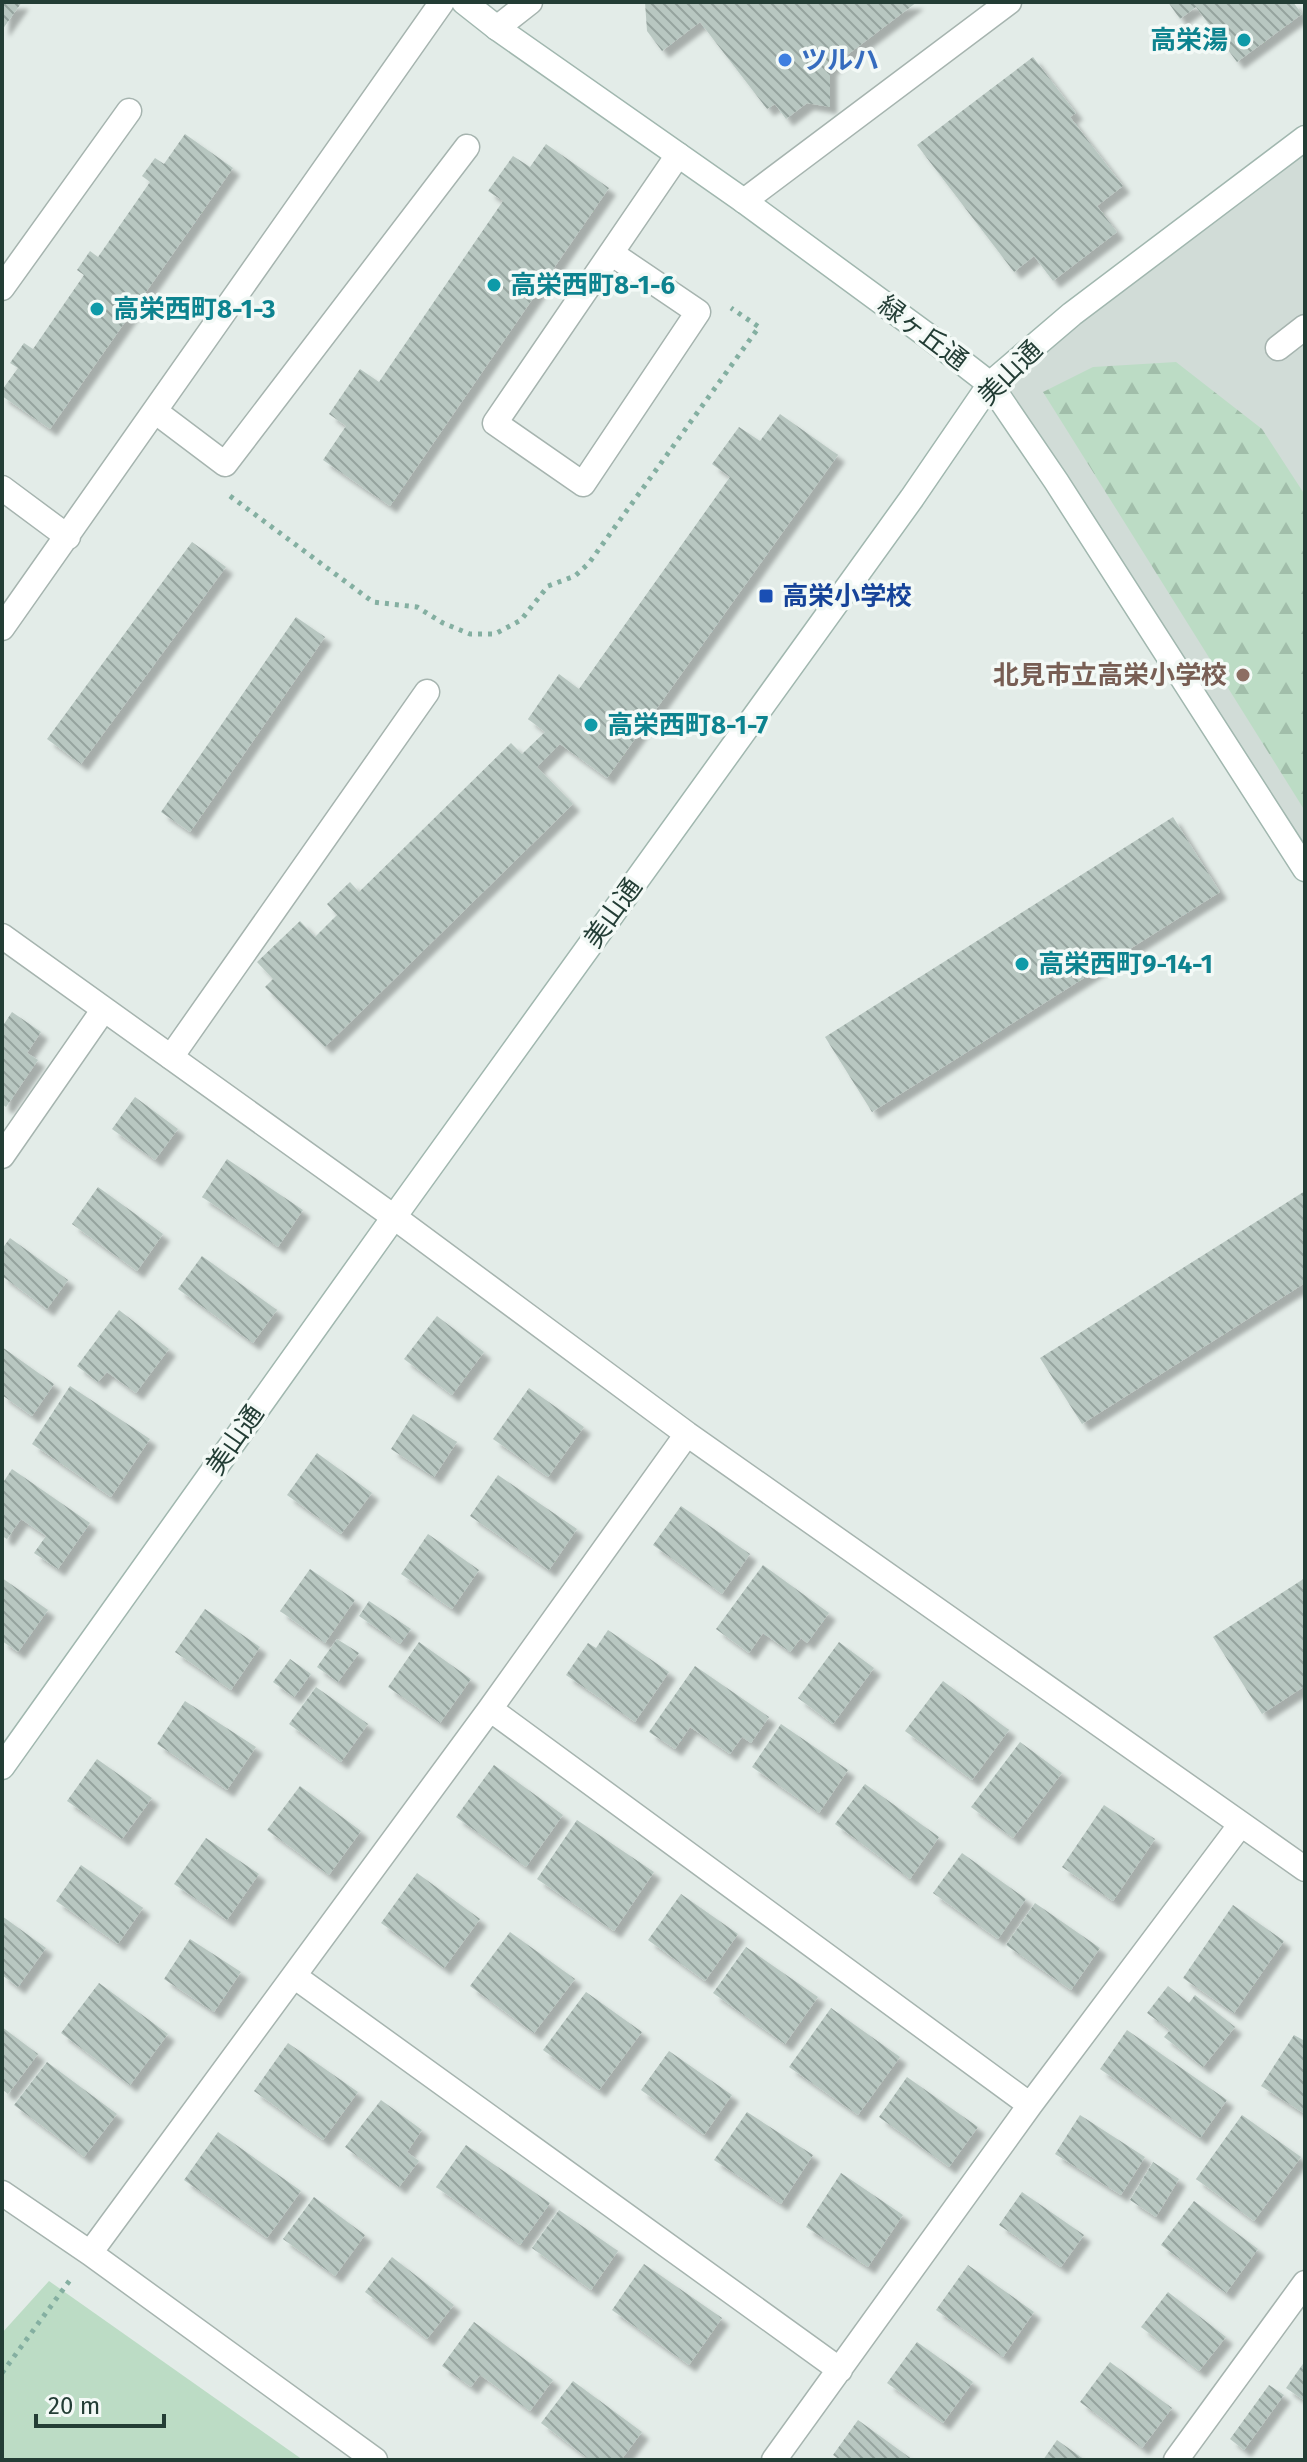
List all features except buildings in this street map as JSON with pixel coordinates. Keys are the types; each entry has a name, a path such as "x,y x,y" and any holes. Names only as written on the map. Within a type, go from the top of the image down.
{"street":[{"path":"2,628 442,2"},
{"name":"緑ヶ丘通","path":"464,2 744,201 990,384 1056,481 1305,869"},
{"path":"497,28 530,2"},
{"path":"744,201 1009,2"},
{"path":"2,288 129,111"},
{"name":"美山通","path":"2,1767 912,498 990,384 1072,314 1305,138"},
{"path":"156,412 225,464 467,147"},
{"path":"611,253 698,312 583,484 495,423 611,253 678,155"},
{"path":"1278,348 1305,327"},
{"path":"2,488 68,537"},
{"path":"171,1057 427,692"},
{"path":"2,936 394,1217 687,1434 1305,1869"},
{"path":"2,1156 104,1009"},
{"path":"90,2253 490,1709 687,1434"},
{"path":"490,1709 1030,2105"},
{"path":"774,2460 1030,2105 1241,1824"},
{"path":"294,1976 840,2370"},
{"path":"2,2193 90,2253 375,2460"},
{"path":"1176,2460 1304,2289"}],"path":[{"path":"2,2373 90,2253"}],"shaded area":[{"name":"北見市立高栄小学校","path":"1305,138 1305,869 990,384"}],"green space":[{"path":"1176,362 1262,429 1305,495 1305,811 1043,392 1093,367"},
{"path":"49,2281 303,2460 2,2460 2,2333"}],"place":[{"name":"高栄湯","path":"1244,40"},
{"name":"ツルハ","path":"785,60"},
{"name":"高栄西町8-1-6","path":"494,285"},
{"name":"高栄西町8-1-3","path":"97,309"},
{"name":"高栄小学校","path":"766,596"},
{"name":"北見市立高栄小学校","path":"1243,675"},
{"name":"高栄西町8-1-7","path":"591,725"},
{"name":"高栄西町9-14-1","path":"1022,964"}]}
